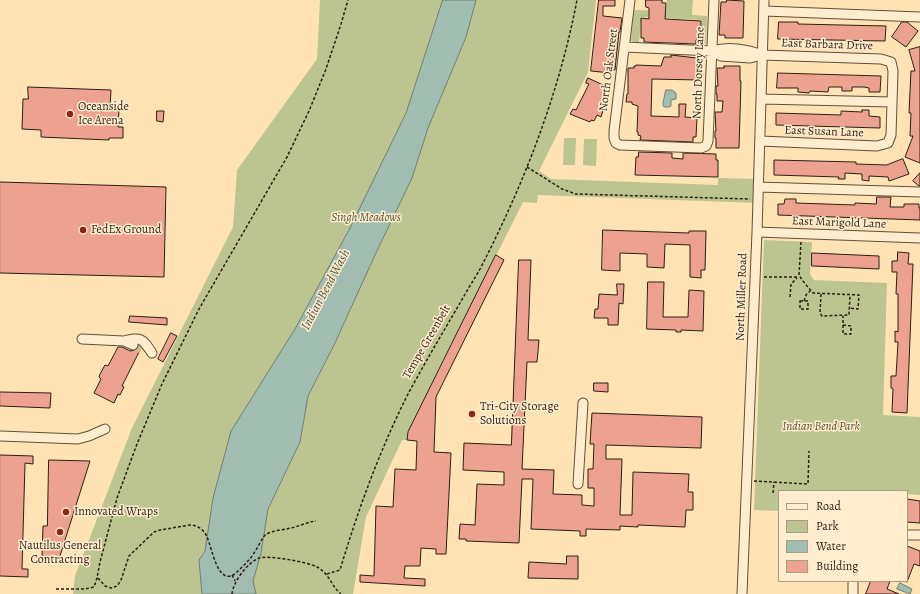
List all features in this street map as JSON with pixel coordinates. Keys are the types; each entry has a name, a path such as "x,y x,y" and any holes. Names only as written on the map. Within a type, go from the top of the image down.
{"street":[{"name":"North Oak Street","path":"630,0 614,131 616,143 620,145 694,148 706,146"},
{"name":"North Dorsey Lane","path":"706,146 708,141 714,0"},
{"name":"North Miller Road","path":"742,594 757,232 764,0"},
{"path":"764,11 920,17"},
{"name":"East Barbara Drive","path":"624,47 712,51 721,56 726,52 750,58 762,55 880,59 891,62 893,72 892,102"},
{"path":"761,99 892,102"},
{"name":"East Susan Lane","path":"760,141 877,146 888,143 891,135 892,102"},
{"path":"758,187 920,192"},
{"name":"East Marigold Lane","path":"757,232 920,238"},
{"path":"82,339 124,341 136,338 144,341 154,353 124,341"},
{"path":"578,484 583,403"},
{"path":"0,436 78,439 105,429"},
{"path":"908,534 920,535"},
{"path":"853,582 853,594"}],"path":[{"path":"56,589 85,589 94,587 117,498 137,444 162,384 198,310 287,157 306,118 326,69 348,0"},
{"name":"Tempe Greenbelt","path":"327,574 340,570 353,527 383,447 407,397 479,271 515,195 542,128 555,88 577,0"},
{"path":"527,167 562,189 576,194 758,199"},
{"path":"801,242 799,277 813,293 859,295 858,309 850,308"},
{"path":"755,276 799,277"},
{"path":"790,297 791,284 799,277"},
{"path":"804,301 808,301 808,309 800,309 800,301 804,301 806,295 810,291"},
{"path":"821,294 820,313 822,316 849,316 850,295"},
{"path":"843,316 843,325 843,334 851,334 851,326 843,325"},
{"path":"746,481 808,484 809,451"},
{"path":"773,493 774,482"},
{"path":"97,578 105,586 111,588 117,586 121,580 129,556 154,532 190,525 196,525 207,537 215,563 220,571 227,575 232,575 236,573 250,558 269,532 285,530 304,523 316,521"},
{"path":"232,594 235,582 251,563 259,558 266,557 304,562 317,567 327,574 338,591 342,594"},
{"path":"232,575 235,582"}],"green space":[{"name":"Singh Meadows","path":"320,0 596,0 588,72 539,171 551,179 718,185 718,178 758,179 758,203 538,195 537,203 523,202 408,432 407,440 402,440 366,517 353,594 73,594 75,576 132,428 233,227 237,170 317,59"},
{"path":"667,0 693,0 692,15 707,16 706,43 704,45 700,45 702,20 641,17 639,43 633,43 631,40 634,10 666,11"},
{"path":"564,138 576,138 575,165 563,165"},
{"path":"584,139 597,139 596,166 583,165"},
{"name":"Indian Bend Park","path":"764,240 812,242 810,274 814,280 887,283 883,415 920,417 920,495 908,494 908,490 778,490 778,511 754,510"}],"water":[{"name":"Indian Bend Wash","path":"443,0 476,0 466,37 428,128 412,178 335,343 308,396 300,442 268,509 261,553 253,581 256,594 202,594 199,560 205,551 213,498 231,431 295,329 351,226 406,113"},
{"path":"666,90 672,90 676,93 676,99 671,100 671,106 669,107 664,107 663,105"},
{"path":"900,583 912,589 910,594 897,589"}],"building":[{"path":"599,0 615,0 615,6 603,6 603,16 622,18 615,70 611,70 611,73 591,71"},
{"path":"646,0 662,0 662,3 666,3 665,19 701,21 701,36 699,36 699,40 696,40 696,44 644,42 644,38 641,38 641,18 649,19 649,8 646,7"},
{"path":"727,0 744,1 743,38 725,38 725,35 719,35 721,2 726,2"},
{"path":"779,22 798,22 798,24 886,26 885,41 778,39"},
{"path":"902,22 907,22 918,31 906,47 892,37"},
{"path":"920,47 920,163 905,157 913,136 910,136 911,113 909,113 911,71 915,71 909,50"},
{"path":"671,55 697,58 697,63 699,64 699,80 652,79 651,116 679,117 679,104 686,104 685,117 697,118 696,137 693,137 693,142 640,140 641,136 638,135 637,132 638,106 632,104 632,102 626,102 628,94 628,68 634,68 636,65 661,66 664,57 671,57"},
{"path":"724,66 740,66 739,148 716,148 715,112 722,112 723,101 717,101 717,68 724,68"},
{"path":"778,73 881,76 880,92 869,92 869,88 864,87 852,87 852,91 842,91 842,87 829,87 828,92 798,92 798,88 777,88"},
{"path":"588,78 606,87 605,90 609,92 601,117 597,115 594,121 591,120 590,122 570,114 573,109 576,110 589,84 586,83"},
{"name":"Oceanside Ice Arena","path":"28,87 111,90 110,109 119,110 118,127 123,127 123,138 109,138 109,140 41,137 41,130 22,129 23,99 28,99"},
{"path":"862,110 869,110 869,116 880,117 880,128 776,125 776,113 841,115 841,111 862,112"},
{"path":"157,111 164,111 163,122 157,121"},
{"path":"639,152 672,153 672,158 683,159 683,153 716,154 716,160 718,160 718,177 635,175 636,157 638,157"},
{"path":"903,159 909,174 889,181 888,177 869,176 869,181 862,180 862,174 845,173 845,179 838,179 839,177 774,175 774,160 856,162 856,164 886,165"},
{"path":"920,173 920,186 919,186 913,181"},
{"name":"FedEx Ground","path":"0,182 166,187 164,277 0,273"},
{"path":"877,197 891,197 890,207 904,207 904,204 919,204 920,220 778,215 778,204 784,204 785,199 796,199 796,203 855,205 855,203 876,204"},
{"path":"603,230 689,233 689,231 706,231 705,270 701,270 701,278 690,277 690,245 665,244 664,268 647,267 647,254 620,253 620,271 602,270"},
{"path":"898,252 909,253 908,264 913,264 907,413 892,412 893,389 891,388 891,376 896,376 898,342 895,342 895,331 898,332 898,294 896,294 897,272 892,272 892,261 897,261"},
{"path":"812,253 879,256 879,269 812,266"},
{"path":"496,255 504,260 436,397 434,452 451,453 446,554 436,554 436,549 421,548 420,566 405,566 404,578 425,579 425,586 360,582 360,575 374,576 376,506 393,507 395,469 416,470 417,441 407,440 408,432"},
{"path":"519,260 531,260 528,340 539,340 537,362 527,362 522,469 554,470 553,494 582,495 582,505 594,506 594,488 588,488 588,469 593,469 594,444 590,444 592,413 702,417 701,448 606,445 606,459 622,459 620,515 632,515 633,472 689,474 688,492 693,492 693,510 686,510 685,527 638,525 638,527 620,526 620,530 586,529 586,536 580,536 580,531 531,529 533,479 522,479 519,543 466,541 466,539 459,539 460,524 475,525 477,484 504,485 504,472 463,470 464,443 511,445"},
{"path":"648,282 664,282 663,317 688,317 689,290 704,291 703,331 681,330 681,332 676,332 676,330 647,329"},
{"path":"617,284 624,284 623,304 619,303 618,325 608,325 608,318 594,318 595,309 598,309 599,294 617,295"},
{"path":"130,316 167,318 167,325 129,322"},
{"path":"171,333 177,336 163,362 158,359"},
{"path":"139,346 141,348 122,386 124,387 120,395 118,394 114,403 94,393 101,379 99,377 100,374 105,365 108,366 118,347 122,347 130,351 136,350"},
{"path":"594,383 608,383 608,392 594,391"},
{"path":"0,392 51,393 50,408 0,406"},
{"path":"0,455 33,456 33,464 25,463 22,569 28,569 28,577 0,576"},
{"path":"49,460 90,461 59,559 42,558 43,526 47,526"},
{"path":"908,499 920,501 920,523 908,522"},
{"path":"908,546 920,551 920,566 914,564 908,579"},
{"path":"567,556 578,556 578,579 528,578 529,562 566,564"},
{"path":"871,582 890,582 887,589 899,594 866,594"}],"tunnel":[{"path":"133,345 141,349"}],"place":[{"name":"Oceanside Ice Arena","path":"70,114"},
{"name":"FedEx Ground","path":"83,230"},
{"name":"Tri-City Storage Solutions","path":"472,414"},
{"name":"Innovated Wraps","path":"66,512"},
{"name":"Nautilus General Contracting","path":"60,532"}]}
